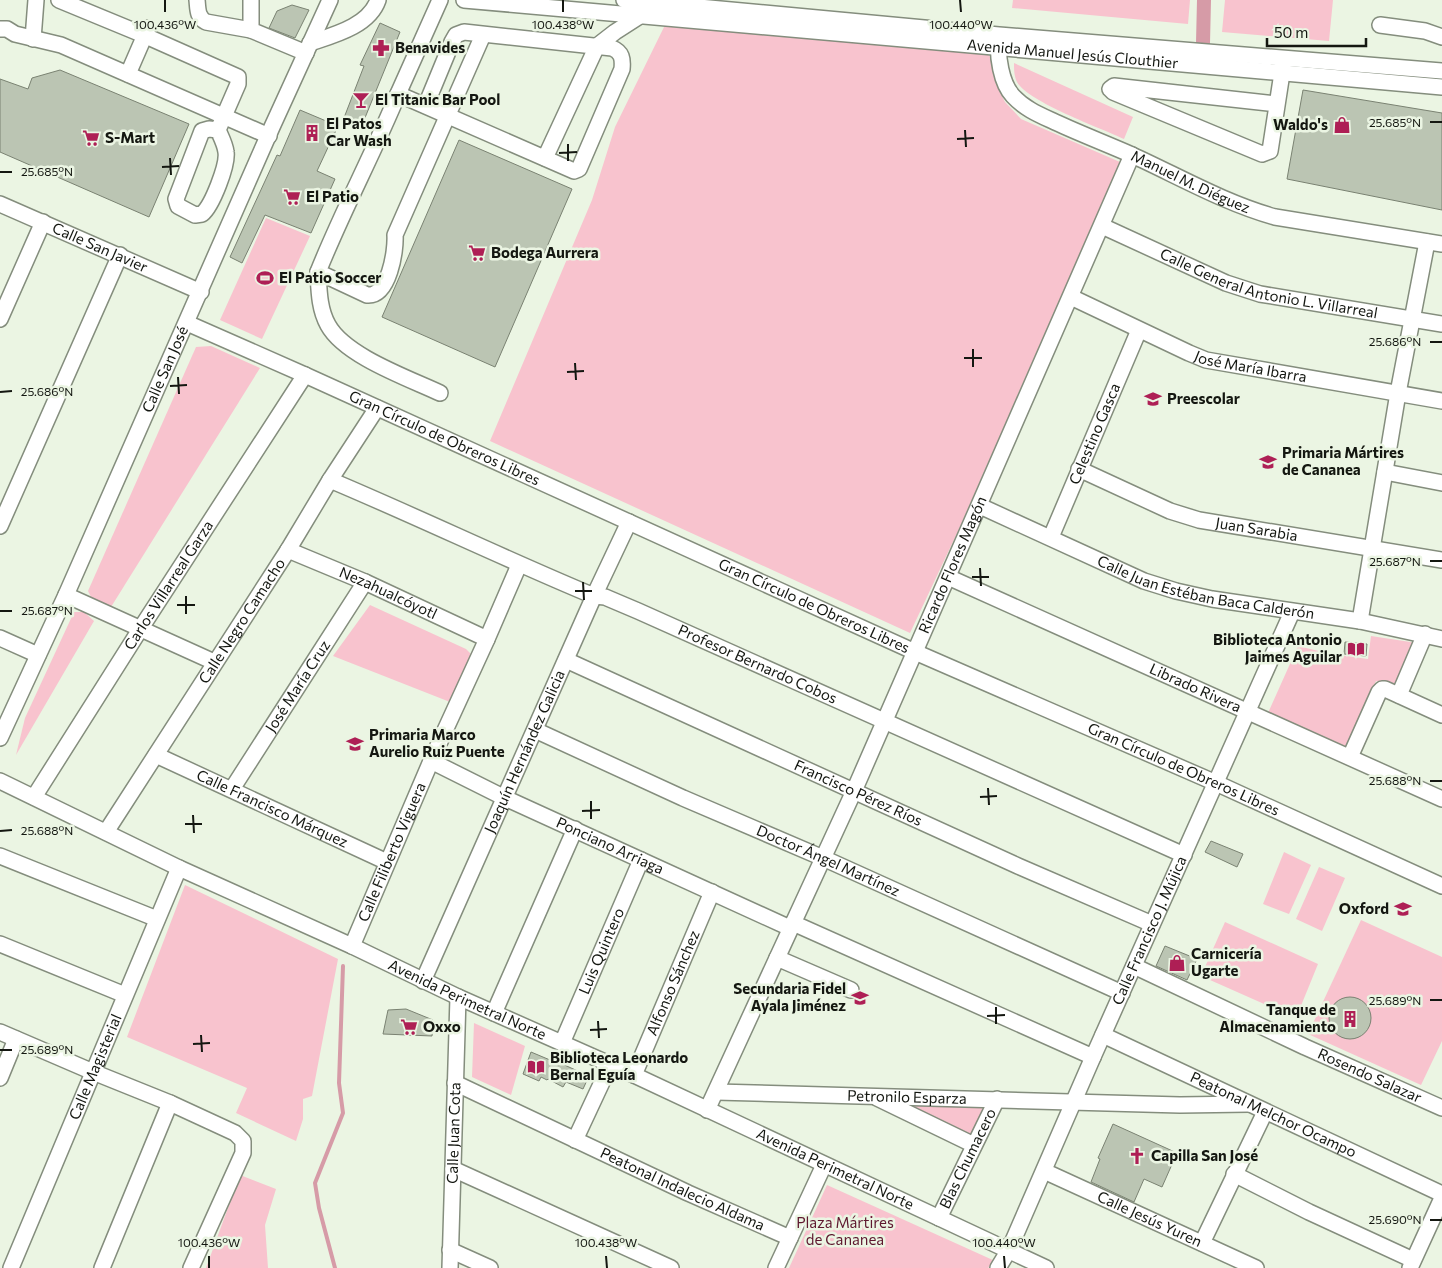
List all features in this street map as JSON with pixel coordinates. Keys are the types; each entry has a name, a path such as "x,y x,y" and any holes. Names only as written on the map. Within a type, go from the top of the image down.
{"street":[{"path":"27,0 29,33"},
{"path":"29,33 36,0"},
{"path":"59,0 144,30 242,70 247,75 247,82 226,118 202,132 176,199 178,206 195,215 202,214 209,206 225,165 227,154 226,118"},
{"path":"83,0 144,30"},
{"path":"197,0 198,14 201,20 251,30 308,48 352,26 372,11 378,0"},
{"path":"251,0 251,30"},
{"name":"Calle San José","path":"0,738 66,596 270,131 330,0"},
{"path":"440,0 318,272 321,307 334,335 362,357 440,393"},
{"name":"Avenida Manuel Jesús Clouthier","path":"464,0 611,6 641,15 999,41 1283,66 1442,87"},
{"name":"Avenida Manuel Jesús Clouthier","path":"624,0 999,41"},
{"path":"546,158 598,46 641,15 660,4"},
{"path":"1380,25 1425,31 1442,38"},
{"path":"3,29 11,26 29,33 63,36 226,118 270,131"},
{"path":"127,68 144,30"},
{"path":"398,94 574,171 579,169 622,69 622,56 617,50 598,46 464,32 454,38 426,106"},
{"path":"318,272 367,295 375,295 382,289 394,257 395,235 483,35"},
{"name":"Manuel M. Diéguez","path":"999,41 1002,74 1012,95 1030,110 1068,128 1132,155 1252,211 1275,217 1442,244"},
{"path":"1277,104 1114,86 1110,89 1113,92 1262,154 1270,151 1283,66"},
{"name":"Avenida Manuel Jesús Clouthier","path":"1283,66 1442,71"},
{"name":"Ricardo Flores Magón","path":"707,1110 854,791 1132,155"},
{"name":"Calle San Javier","path":"0,204 120,255 200,292"},
{"path":"0,319 43,222"},
{"name":"Calle General Antonio L. Villarreal","path":"1102,226 1242,289 1260,294 1442,324"},
{"path":"1360,621 1398,393 1426,242"},
{"path":"0,526 120,255"},
{"name":"José María Ibarra","path":"1071,297 1206,360 1442,401"},
{"name":"Gran Círculo de Obreros Libres","path":"187,323 915,652 1216,783 1442,886"},
{"name":"Celestino Gasca","path":"1051,537 1139,330"},
{"name":"Carlos Villarreal Garza","path":"34,797 305,375"},
{"name":"Calle Negro Camacho","path":"106,832 377,408"},
{"name":"Juan Sarabia","path":"1079,469 1184,516 1199,520 1442,560"},
{"path":"1385,472 1442,482"},
{"name":"Profesor Bernardo Cobos","path":"330,480 428,521 519,565 594,596 605,598 638,611 1184,855"},
{"name":"Calle Juan Estéban Baca Calderón","path":"980,506 1144,581 1176,591 1212,599 1360,621 1442,639"},
{"name":"Joaquín Hernández Galicia","path":"423,980 594,596 629,522"},
{"name":"Nezahualcóyotl","path":"288,550 365,582 487,639"},
{"name":"Calle Filiberto Viguera","path":"352,946 431,761 519,565"},
{"name":"Librado Rivera","path":"948,577 1442,799"},
{"name":"José María Cruz","path":"232,789 365,582"},
{"path":"66,596 214,662"},
{"name":"Calle Francisco J. Mújica","path":"998,1268 1009,1250 1073,1102 1292,612"},
{"path":"1399,695 1425,634"},
{"path":"0,638 38,655"},
{"name":"Francisco Pérez Ríos","path":"566,660 1152,924"},
{"path":"1350,757 1382,689 1386,689 1442,715"},
{"name":"Doctor Ángel Martínez","path":"535,730 683,798 822,858 1122,993"},
{"name":"Calle Francisco Márquez","path":"156,754 387,862"},
{"name":"Ponciano Arriaga","path":"431,761 505,798 712,892 1093,1057"},
{"name":"Avenida Perimetral Norte","path":"0,781 179,868 352,946 458,997 634,1075 1046,1268"},
{"path":"494,1013 575,829"},
{"path":"0,856 157,919"},
{"name":"Luis Quintero","path":"562,1043 641,860"},
{"name":"Calle Magisterial","path":"11,1268 179,868"},
{"name":"Alfonso Sánchez","path":"634,1075 712,892"},
{"path":"0,944 125,995"},
{"path":"777,958 851,990"},
{"name":"Rosendo Salazar","path":"1134,966 1305,1047 1442,1108"},
{"name":"Calle Juan Cota","path":"450,1268 458,997"},
{"path":"0,1032 170,1103 235,1133 244,1141 242,1152 191,1268"},
{"name":"Peatonal Melchor Ocampo","path":"1103,1035 1442,1196"},
{"path":"0,1078 16,1039"},
{"path":"575,1140 610,1065"},
{"name":"Peatonal Indalecio Aldama","path":"455,1083 688,1193 790,1238"},
{"name":"Petronilo Esparza","path":"716,1092 1180,1105 1249,1104"},
{"path":"871,1096 974,1145"},
{"name":"Blas Chumacero","path":"939,1218 997,1099"},
{"path":"102,1268 170,1103"},
{"path":"1202,1243 1265,1112"},
{"path":"776,1268 824,1165"},
{"path":"452,1169 671,1268"},
{"name":"Calle Jesús Yuren","path":"1044,1171 1256,1268"},
{"path":"1234,1174 1411,1264 1442,1196"},
{"path":"450,1250 490,1268"}],"green space":[{"path":"1013,0 1190,0 1188,24 1012,8"},
{"path":"1225,0 1333,0 1329,41 1222,32"},
{"path":"665,25 987,54 992,58 996,84 1005,102 1021,119 1120,162 959,529 910,633 490,441 592,200 615,127"},
{"path":"1014,63 1133,117 1124,139 1066,114 1035,98 1017,82"},
{"name":"El Patio Soccer","path":"266,218 310,236 262,339 220,320"},
{"path":"211,346 260,368 111,607 91,597 88,591 196,347"},
{"path":"370,605 466,649 471,654 450,702 333,656"},
{"path":"74,612 84,612 94,621 16,755 25,718"},
{"path":"1371,636 1417,643 1396,688 1376,681 1348,748 1268,713 1298,646 1331,654 1368,659"},
{"path":"1284,852 1311,865 1289,914 1263,904"},
{"path":"1319,867 1345,878 1322,931 1296,919"},
{"path":"185,885 338,959 312,1096 303,1099 303,1119 296,1141 236,1113 247,1088 127,1037"},
{"path":"1361,920 1442,957 1442,1041 1421,1085 1308,1034"},
{"path":"1225,922 1318,964 1296,1018 1201,976"},
{"path":"474,1023 525,1046 511,1095 472,1077"},
{"path":"894,1102 991,1105 974,1138"},
{"path":"240,1175 276,1189 265,1225 268,1268 206,1268"},
{"name":"Plaza Mártires de Cananea","path":"827,1185 995,1261 988,1268 789,1268"}],"building":[{"path":"292,5 309,10 295,38 269,28 277,11"},
{"path":"380,23 400,32 360,130 342,123 364,66 360,65"},
{"name":"S-Mart","path":"60,70 189,124 149,217 0,152 0,79 28,89 32,78"},
{"path":"1303,90 1442,113 1442,210 1287,179"},
{"name":"El Patio","path":"300,110 338,126 317,171 335,179 311,233 265,215 242,263 230,257 277,155 280,156"},
{"name":"Bodega Aurrera","path":"459,140 572,189 495,367 382,317"},
{"name":"Biblioteca Antonio Jaimes Aguilar","path":"1345,642 1367,644 1366,656 1344,654"},
{"path":"1211,841 1243,854 1237,867 1205,852"},
{"name":"Carnicería Ugarte","path":"1165,946 1197,959 1187,980 1156,966"},
{"name":"Tanque de Almacenamiento","path":"1354,997 1362,1000 1368,1006 1371,1018 1368,1030 1362,1036 1346,1039 1338,1036 1332,1030 1329,1014 1332,1006 1338,1000"},
{"name":"Oxxo","path":"406,1009 433,1020 432,1036 383,1034 388,1010"},
{"path":"531,1052 589,1076 583,1089 566,1082 563,1087 541,1077 539,1081 523,1074"},
{"name":"Capilla San José","path":"1113,1124 1177,1153 1162,1187 1144,1179 1134,1202 1091,1182 1100,1159 1098,1158"}],"waterway":[{"path":"1203,43 1204,0"},
{"path":"335,1268 319,1208 315,1183 343,1113 339,1083 343,966"}],"place":[{"name":"Benavides","path":"381,48"},
{"name":"El Titanic Bar Pool","path":"361,100"},
{"name":"Waldo's","path":"1342,125"},
{"name":"El Patos Car Wash","path":"312,133"},
{"name":"S-Mart","path":"91,138"},
{"name":"El Patio","path":"292,197"},
{"name":"Bodega Aurrera","path":"477,253"},
{"name":"El Patio Soccer","path":"265,278"},
{"name":"Preescolar","path":"1153,399"},
{"name":"Primaria Mártires de Cananea","path":"1268,462"},
{"name":"Biblioteca Antonio Jaimes Aguilar","path":"1356,649"},
{"name":"Primaria Marco Aurelio Ruiz Puente","path":"355,744"},
{"name":"Oxford","path":"1403,909"},
{"name":"Carnicería Ugarte","path":"1177,963"},
{"name":"Secundaria Fidel Ayala Jiménez","path":"860,998"},
{"name":"Tanque de Almacenamiento","path":"1350,1019"},
{"name":"Oxxo","path":"409,1027"},
{"name":"Biblioteca Leonardo Bernal Eguía","path":"536,1067"},
{"name":"Capilla San José","path":"1137,1156"}]}
